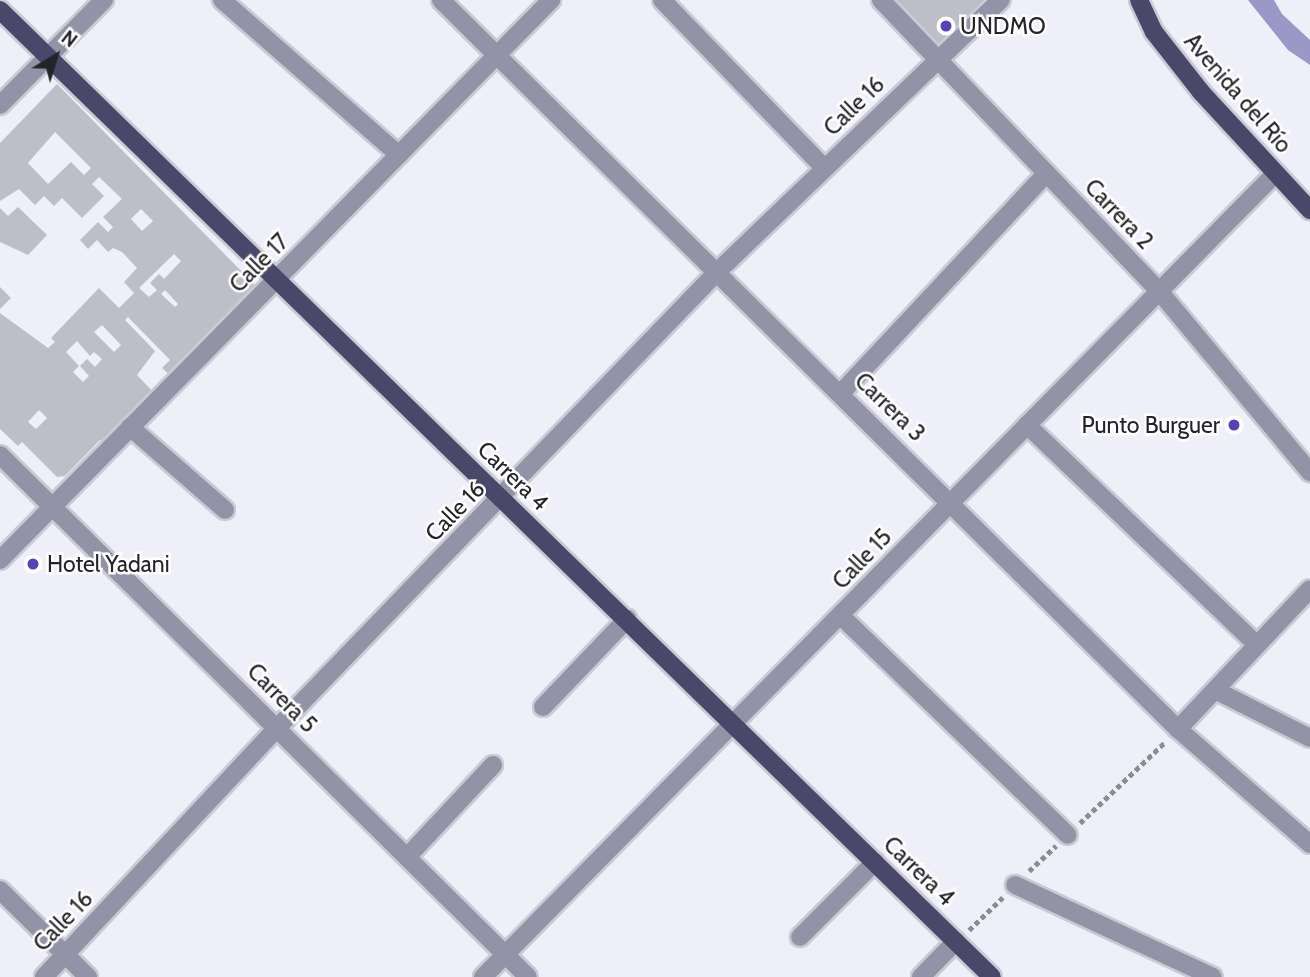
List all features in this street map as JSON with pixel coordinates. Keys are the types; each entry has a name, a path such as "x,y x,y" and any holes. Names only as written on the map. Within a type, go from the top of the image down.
{"main road":[{"name":"Avenida del Río","path":"1139,0 1154,32 1177,62 1310,211"},
{"name":"Carrera 4","path":"0,10 992,977"}],"street":[{"path":"0,105 104,0"},
{"path":"222,0 399,155"},
{"name":"Carrera 3","path":"441,0 952,502 1178,729 1310,844"},
{"name":"Calle 17","path":"0,560 551,0"},
{"path":"662,0 824,168"},
{"name":"Carrera 2","path":"881,0 1159,291 1310,472"},
{"name":"Calle 16","path":"44,977 277,728 718,272 1001,0"},
{"path":"841,393 1047,173"},
{"name":"Calle 15","path":"483,977 1275,174"},
{"path":"1027,425 1257,645"},
{"path":"130,428 225,510"},
{"name":"Carrera 5","path":"0,455 528,977"},
{"path":"1178,729 1310,589"},
{"path":"841,617 1068,835"},
{"path":"543,707 627,619"},
{"path":"1214,690 1310,738"},
{"path":"407,857 493,765"},
{"path":"800,937 874,862"},
{"path":"1015,885 1213,977"},
{"path":"0,890 88,977"},
{"path":"921,977 956,942"}],"water":[{"path":"1248,0 1274,0 1282,14 1310,40 1310,65 1288,50"}],"building":[{"name":"UNDMO","path":"896,0 996,0 946,52"},
{"path":"57,84 258,288 173,378 162,368 170,360 128,317 125,320 155,351 137,375 156,395 106,446 100,440 65,476 57,477 22,442 18,446 0,429 0,313 48,348 55,342 51,338 99,288 119,308 134,293 124,282 137,268 122,252 113,248 108,252 97,240 88,249 80,240 98,222 108,232 113,227 103,217 122,199 99,177 92,184 104,196 82,218 62,198 54,206 44,196 35,205 19,189 0,201 0,143","holes":["55,132 91,168 84,175 71,162 48,184 28,163","141,209 153,221 142,231 131,219","174,254 181,261 164,279 159,274 150,283 157,290 149,297 139,288","165,290 178,304 175,307 161,294","102,325 121,345 114,352 94,332","77,341 90,356 94,352 102,359 95,367 87,359 80,366 89,376 83,382 73,372 79,366 66,352","39,410 47,418 36,429 28,422"]},
{"path":"18,207 47,235 28,255 0,242 0,208 8,216"},
{"path":"0,287 11,298 0,309"}],"place":[{"name":"UNDMO","path":"946,26"},
{"name":"Punto Burguer","path":"1234,425"},
{"name":"Hotel Yadani","path":"33,564"}]}
